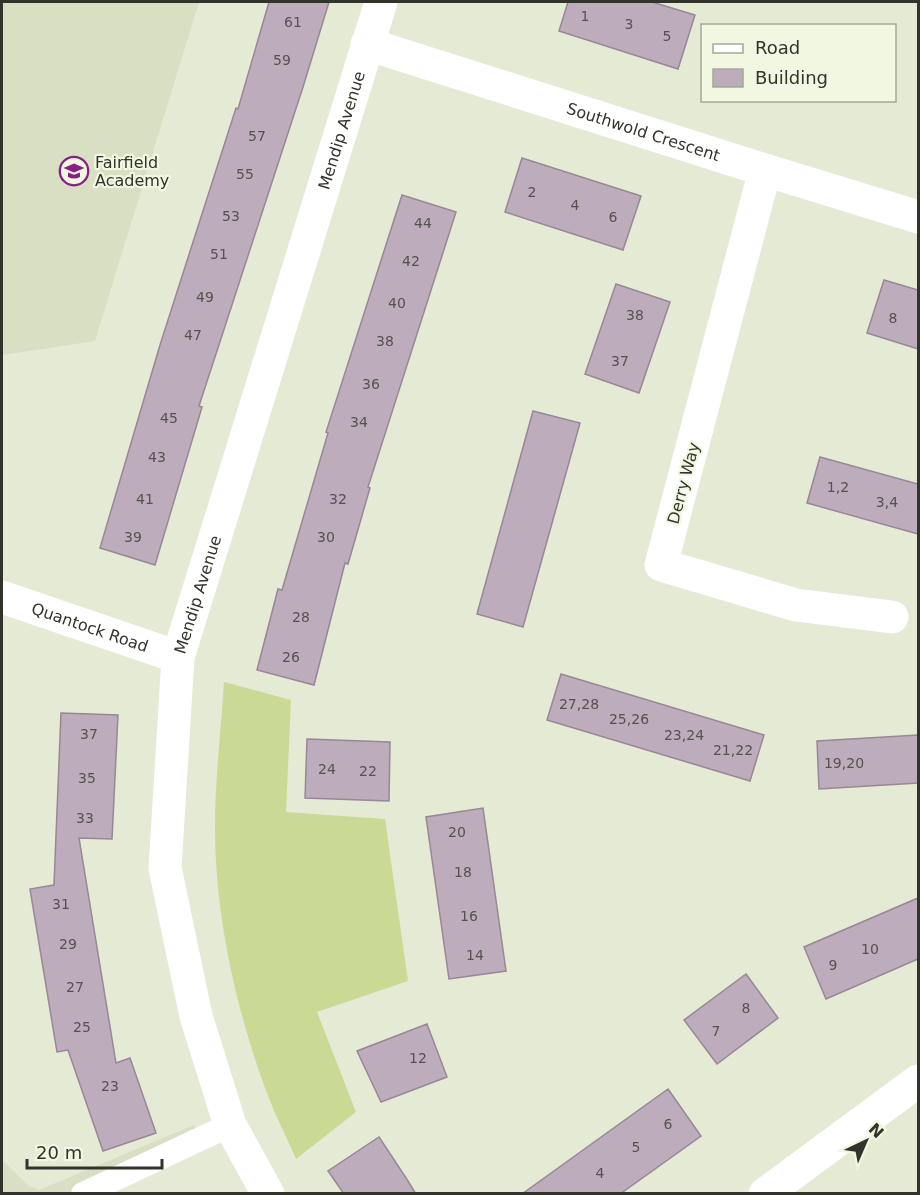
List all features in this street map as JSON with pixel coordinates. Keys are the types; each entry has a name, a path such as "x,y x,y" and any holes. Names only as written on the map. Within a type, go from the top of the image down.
{"street":[{"name":"Mendip Avenue","path":"268,1194 230,1125 196,1016 165,868 178,657 381,2"},
{"name":"Southwold Crescent","path":"367,44 918,217"},
{"name":"Derry Way","path":"765,170 661,565 796,605 892,617"},
{"name":"Quantock Road","path":"2,597 178,657"},
{"path":"765,1194 918,1081"}],"lane":[{"path":"83,1194 230,1125"}],"shaded area":[{"name":"Fairfield Academy","path":"2,2 199,2 95,341 2,355"},
{"path":"194,1125 204,1146 102,1193 2,1193 2,1160 29,1186 39,1190"}],"green space":[{"path":"224,682 291,700 286,812 385,819 408,981 317,1012 356,1112 296,1159 271,1104 257,1065 238,998 224,930 216,861 215,828"}],"building":[{"path":"269,2 329,2 199,406 202,407 155,565 100,548 160,345 236,108 238,109"},
{"path":"568,2 652,2 695,15 678,69 559,31"},
{"path":"522,158 641,196 623,250 505,212"},
{"path":"402,195 456,212 368,487 370,488 348,564 345,563 314,685 257,670 278,589 282,590 328,433 326,432"},
{"path":"884,280 918,290 918,349 867,333"},
{"path":"616,284 670,302 639,393 585,374"},
{"path":"533,411 580,423 523,627 477,614"},
{"path":"820,457 918,484 918,534 807,503"},
{"path":"561,674 764,735 750,781 547,720"},
{"path":"61,713 118,715 112,839 79,838 116,1063 130,1058 156,1133 103,1151 68,1050 57,1052 30,889 54,885"},
{"path":"918,735 918,783 819,789 817,741"},
{"path":"307,739 390,742 389,801 305,798"},
{"path":"483,808 506,971 449,979 426,817"},
{"path":"918,898 918,959 826,999 804,947"},
{"path":"746,974 778,1018 717,1064 684,1020"},
{"path":"427,1024 447,1077 381,1102 357,1051"},
{"path":"668,1089 701,1136 620,1194 522,1194"},
{"path":"379,1137 416,1194 344,1194 328,1171"}],"place":[{"name":"Fairfield Academy","path":"74,171"}]}
